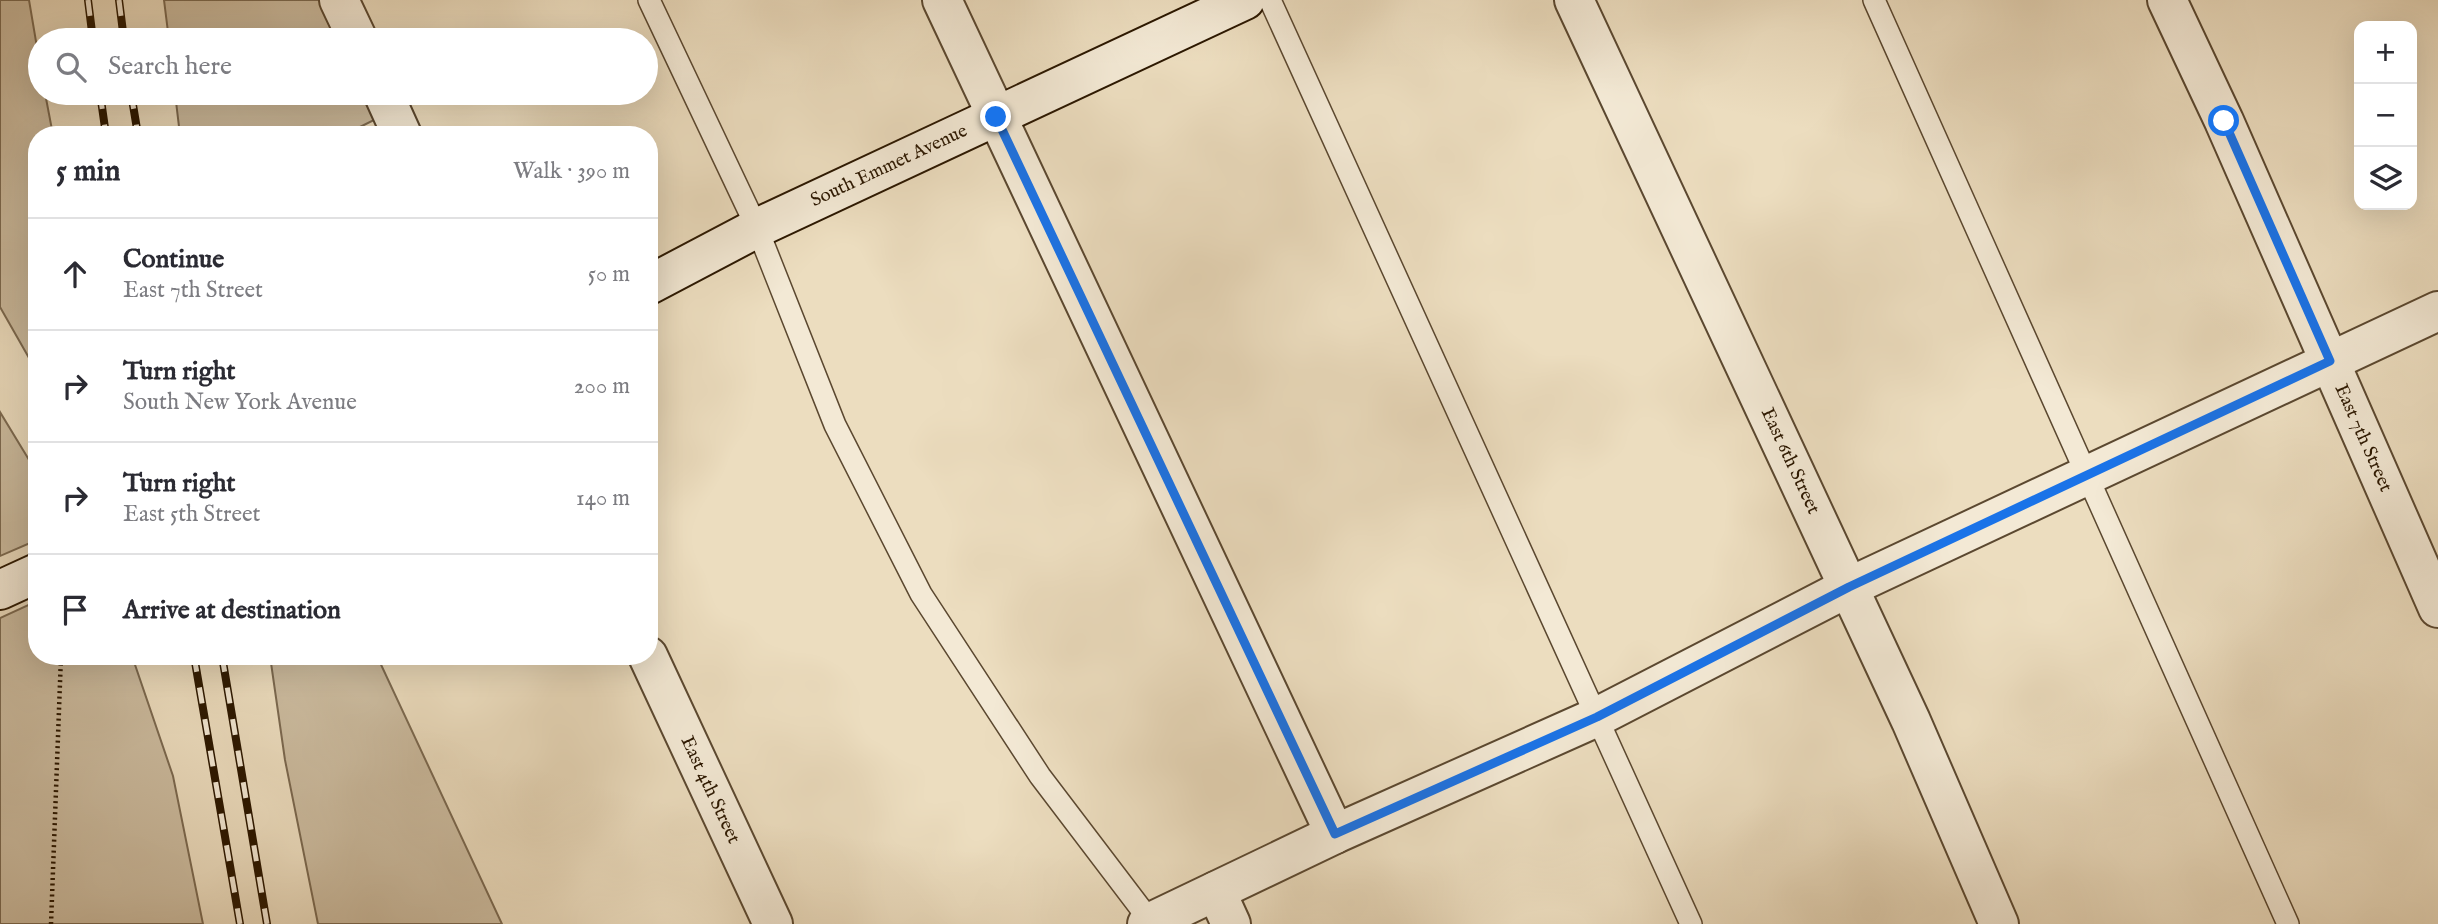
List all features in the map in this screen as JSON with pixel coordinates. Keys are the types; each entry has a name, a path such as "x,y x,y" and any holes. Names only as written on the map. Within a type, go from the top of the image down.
{"street":[{"path":"339,0 352,28"},
{"path":"942,0 1335,834"},
{"name":"South Emmet Avenue","path":"658,280 757,228 1245,0"},
{"name":"East 6th Street","path":"1574,0 1849,587 1999,924"},
{"name":"East 7th Street","path":"2167,0 2224,121 2438,608"},
{"path":"388,105 398,126"},
{"path":"1149,923 1224,907 1335,834 1597,717 1849,587 2438,311"},
{"path":"0,590 28,577"},
{"name":"East 4th Street","path":"652,665 773,924"}],"lane":[{"path":"649,0 757,228 835,425 922,594 1041,776 1149,923"},
{"path":"1270,0 1690,924"},
{"path":"1874,0 2288,924"}],"path":[{"path":"51,924 61,665"}],"shaded area":[{"path":"0,0 29,0 34,28 28,28 28,105 47,105 51,126 28,126 28,356 0,307"},
{"path":"164,0 326,0 339,28 168,28"},
{"path":"176,105 372,105 378,118 362,126 179,126"},
{"path":"0,412 28,458 28,544 0,556"},
{"path":"28,605 28,665 135,665 173,776 203,924 0,924 0,618"},
{"path":"271,665 381,665 502,924 318,924 285,760"}],"railway":[{"path":"88,0 92,28"},
{"path":"119,0 122,28"},
{"path":"102,105 105,126"},
{"path":"133,105 136,126"},
{"path":"196,665 240,924"},
{"path":"224,665 267,924"}],"route":[{"path":"996,117 1335,834 1597,717 1849,587 2330,361 2224,121"}]}
